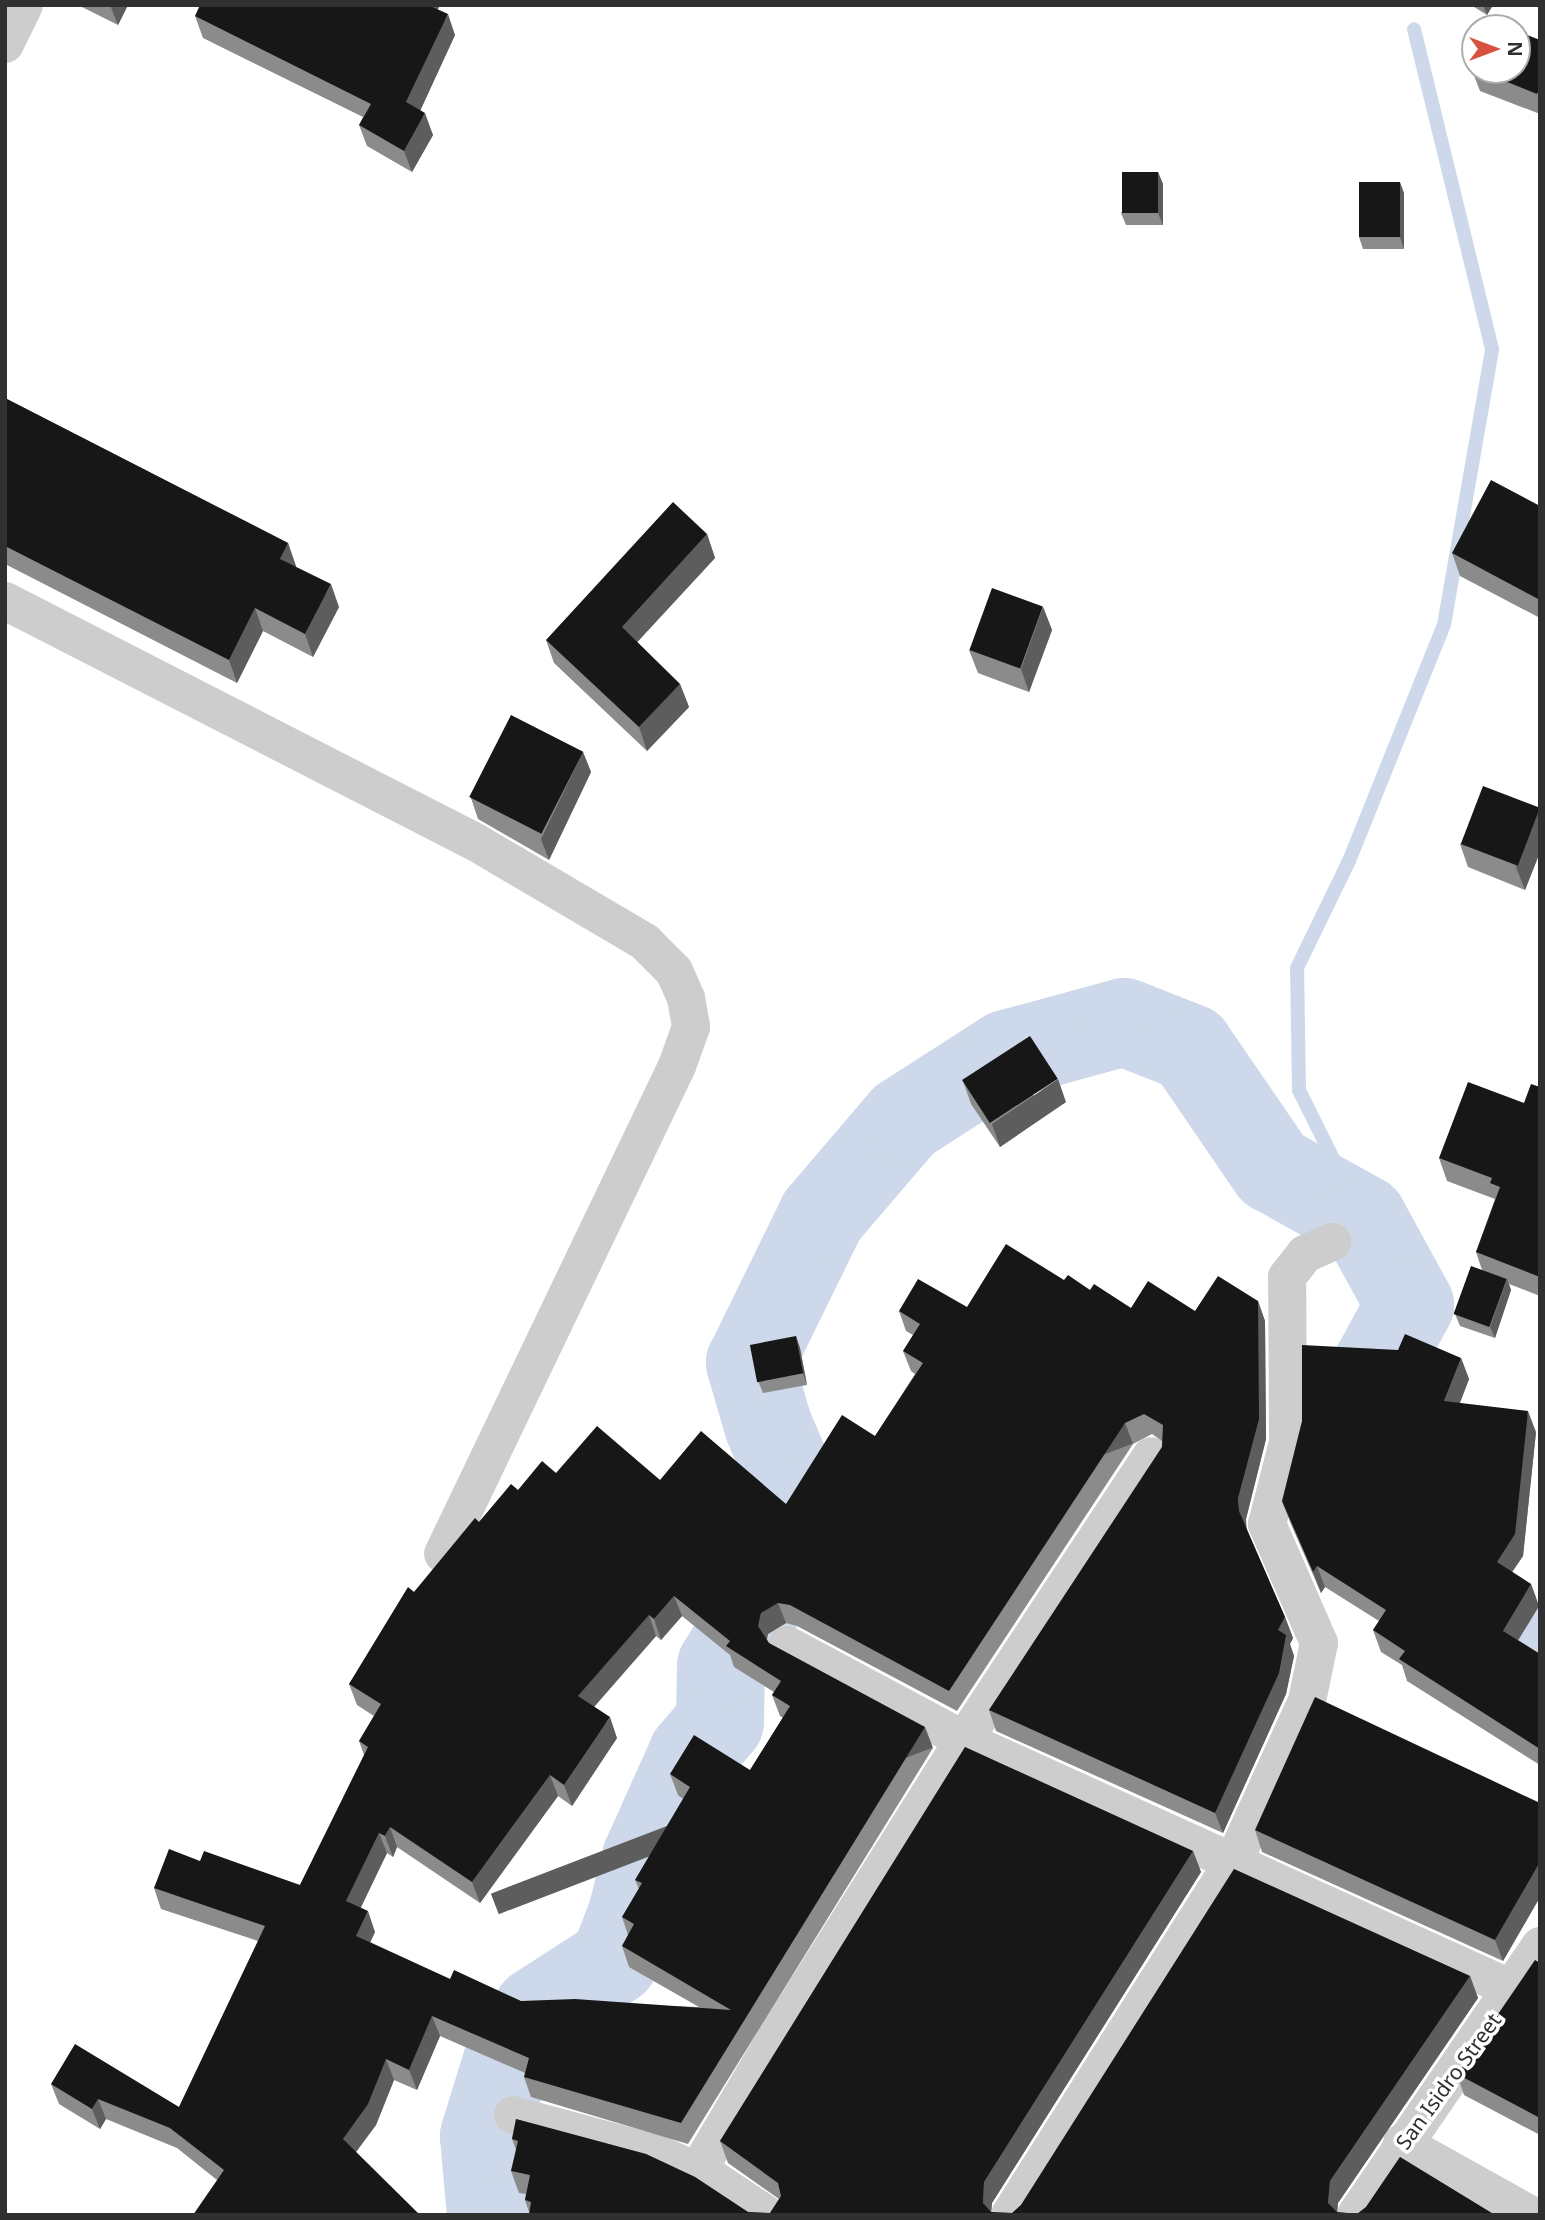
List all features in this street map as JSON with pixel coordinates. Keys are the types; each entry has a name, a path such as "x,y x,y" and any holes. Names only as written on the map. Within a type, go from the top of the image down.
{"street":[{"path":"5,44 24,5"},
{"path":"5,601 477,843 645,942 674,971 686,998 691,1027 677,1066 443,1554"},
{"path":"1010,2215 1234,1861 1307,1701 1319,1643 1267,1524 1288,1442 1287,1278 1305,1254 1332,1241"},
{"path":"697,2172 776,2038 964,1740 1151,1456"},
{"path":"787,1645 964,1740 1514,1990"},
{"name":"San Isidro Street","path":"1356,2215 1402,2143 1514,1990 1540,1946"},
{"path":"513,2115 624,2143 697,2172 767,2215"},
{"path":"1402,2143 1531,2215"}],"building":[{"path":"200,5 428,5 448,14 406,102 425,113 404,151 359,125 371,104 195,16"},
{"path":"1531,36 1540,40 1540,87 1537,94 1512,84 1531,84"},
{"path":"1122,172 1158,172 1158,213 1122,213"},
{"path":"1359,182 1400,182 1400,237 1359,237"},
{"path":"5,398 288,543 280,559 331,584 305,634 255,608 229,660 5,546"},
{"path":"1491,480 1540,506 1540,600 1452,553"},
{"path":"673,502 707,534 622,627 680,684 639,727 546,640"},
{"path":"992,588 1043,606 1020,668 969,650"},
{"path":"511,715 583,752 541,834 469,797"},
{"path":"1483,786 1540,808 1518,866 1461,844"},
{"path":"1030,1036 1058,1079 990,1123 962,1080"},
{"path":"1468,1082 1524,1103 1531,1084 1540,1087 1540,1277 1476,1252 1500,1187 1490,1183 1492,1178 1439,1158"},
{"path":"1006,1244 1064,1280 1068,1275 1090,1290 1094,1284 1131,1308 1148,1281 1195,1311 1218,1276 1258,1301 1259,1419 1238,1498 1239,1511 1285,1617 1278,1630 1286,1635 1279,1673 1215,1813 989,1710 1162,1447 1163,1425 1144,1414 1125,1423 949,1691 790,1605 778,1603 761,1613 758,1626 769,1643 925,1727 681,2123 524,2077 529,2058 432,2016 409,2070 386,2059 368,2104 343,2139 420,2215 193,2215 224,2170 170,2128 98,2099 92,2109 51,2084 75,2044 179,2107 265,1926 154,1888 169,1849 200,1861 204,1851 300,1885 368,1747 359,1741 381,1704 349,1684 408,1587 414,1592 475,1518 479,1522 511,1484 518,1490 542,1461 556,1473 597,1426 660,1480 701,1431 786,1504 842,1415 875,1436 923,1363 903,1351 920,1324 899,1311 918,1279 967,1307","holes":["674,1596 730,1641 726,1646 781,1681 772,1695 790,1706 750,1770 694,1735 670,1774 690,1787 635,1880 642,1883 622,1917 634,1924 622,1946 731,2010 575,1999 521,2001 454,1970 450,1979 356,1936 368,1911 346,1901 379,1833 385,1836 390,1827 472,1882 550,1775 564,1785 610,1717 578,1696 649,1615 654,1619"]},
{"path":"1471,1266 1507,1279 1489,1327 1454,1314"},
{"path":"1405,1334 1461,1358 1444,1401 1528,1411 1515,1534 1497,1562 1531,1584 1503,1631 1540,1654 1540,1749 1399,1659 1405,1651 1373,1630 1386,1610 1317,1566 1313,1572 1282,1501 1302,1421 1302,1345 1398,1350"},
{"path":"796,1336 803,1373 757,1382 750,1345"},
{"path":"1315,1697 1540,1803 1540,1862 1495,1940 1255,1830"},
{"path":"965,1747 1193,1851 984,2182 983,2203 991,2212 1012,2213 1021,2205 1234,1869 1470,1976 1330,2181 1328,2203 1337,2212 1357,2214 1366,2207 1400,2157 1495,2215 529,2215 531,2202 525,2200 530,2175 511,2171 518,2141 512,2139 516,2119 646,2154 695,2177 748,2212 770,2213 781,2196 778,2183 720,2141"},
{"path":"1535,1960 1540,1963 1540,2118 1457,2074"}],"waterway":[{"path":"1363,1219 1299,1090 1297,968 1349,861 1444,625 1492,349 1414,29"},
{"path":"491,2215 484,2136 512,2045 537,2011 614,1961 632,1914 646,1858 692,1755 720,1722 721,1666 772,1583 792,1506 788,1472 768,1425 750,1363 822,1216 904,1120 1007,1054 1124,1022 1190,1048 1273,1169 1363,1219 1410,1305 1376,1367 1374,1440 1386,1465"},
{"path":"1430,1594 1428,1599 1458,1621 1508,1649 1530,1647 1540,1653"}]}
